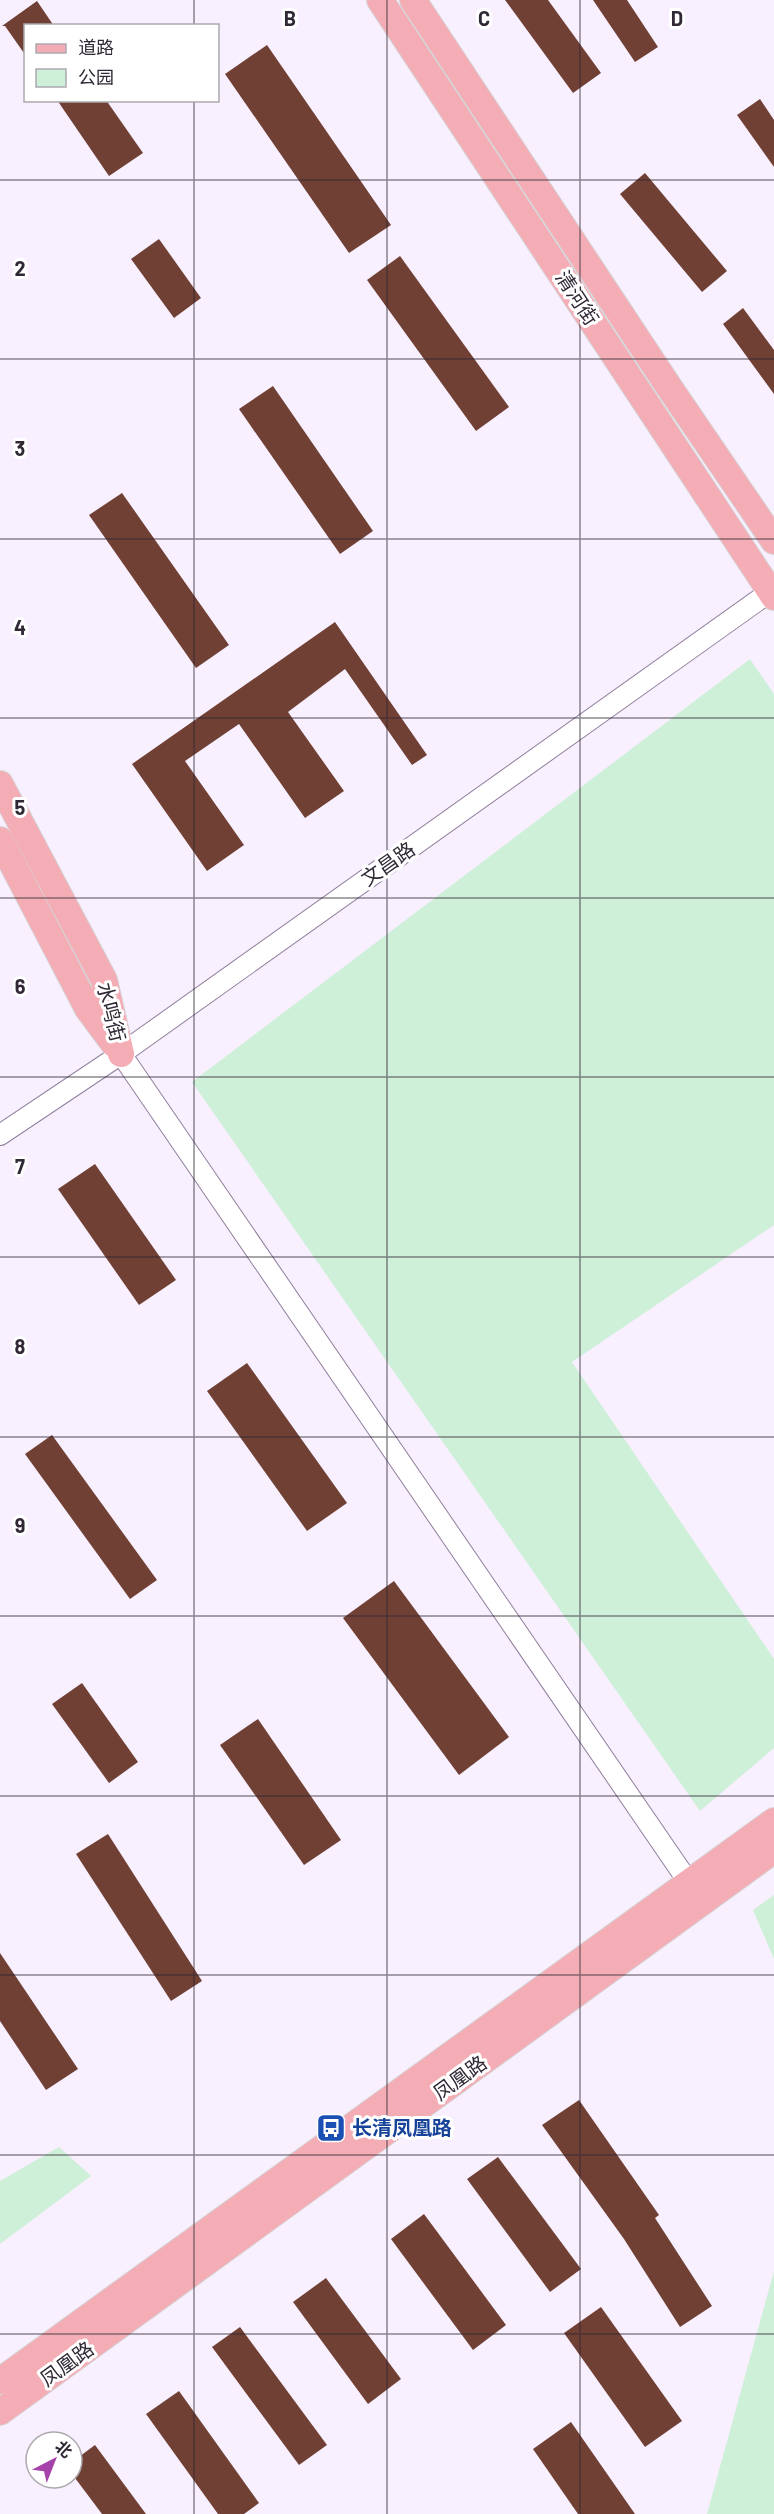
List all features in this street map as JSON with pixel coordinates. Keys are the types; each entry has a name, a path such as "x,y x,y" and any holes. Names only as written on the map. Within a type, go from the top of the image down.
{"main road":[{"name":"清河街","path":"380,0 773,592"},
{"name":"清河街","path":"413,0 669,387 774,541"},
{"name":"水鸣街","path":"0,784 104,980 121,1054"},
{"name":"水鸣街","path":"0,840 88,1009 121,1054"},
{"name":"凤凰路","path":"0,2412 696,1892 774,1821"},
{"name":"凤凰路","path":"0,2381 696,1892 774,1850"}],"street":[{"name":"文昌路","path":"0,1135 121,1054 773,592"},
{"path":"121,1054 696,1892"}],"green space":[{"path":"750,659 774,694 774,1225 572,1362 774,1659 774,1748 700,1811 192,1082"},
{"path":"774,1895 774,1959 753,1910"},
{"path":"59,2147 91,2176 0,2244 0,2181"},
{"path":"774,2271 774,2514 707,2514"}],"building":[{"path":"505,0 548,0 601,73 573,93"},
{"path":"593,0 627,0 658,47 635,62"},
{"path":"37,1 53,24 24,24 24,53 5,26 2,26"},
{"path":"267,45 391,225 349,253 225,74"},
{"path":"760,99 774,120 774,167 737,115"},
{"path":"58,102 107,102 143,153 109,176"},
{"path":"645,173 727,271 702,292 620,194"},
{"path":"159,239 201,298 174,318 131,259"},
{"path":"400,256 509,407 476,431 367,280"},
{"path":"743,308 774,350 774,394 723,324"},
{"path":"273,386 373,531 340,554 239,409"},
{"path":"122,493 229,645 196,668 89,515"},
{"path":"335,622 427,755 412,765 345,669 288,712 344,791 305,818 239,724 185,761 244,845 207,871 132,764"},
{"path":"95,1164 176,1280 139,1305 58,1189"},
{"path":"247,1363 347,1503 307,1531 207,1391"},
{"path":"52,1435 157,1580 130,1599 25,1454"},
{"path":"394,1581 509,1737 459,1775 343,1618"},
{"path":"82,1683 138,1762 109,1783 52,1704"},
{"path":"258,1719 341,1840 304,1865 220,1745"},
{"path":"108,1834 202,1981 171,2001 76,1854"},
{"path":"0,1953 78,2069 46,2090 0,2021"},
{"path":"579,2100 659,2215 655,2218 712,2306 680,2327 624,2239 542,2125"},
{"path":"498,2157 581,2269 550,2292 467,2179"},
{"path":"424,2214 506,2325 473,2350 391,2239"},
{"path":"326,2278 401,2379 368,2404 293,2302"},
{"path":"601,2307 682,2421 645,2447 564,2333"},
{"path":"240,2327 327,2445 299,2465 212,2347"},
{"path":"179,2391 259,2503 244,2514 218,2514 146,2414"},
{"path":"571,2422 635,2514 578,2514 533,2449"},
{"path":"95,2445 146,2514 102,2514 84,2490 84,2453"}],"place":[{"name":"长清凤凰路","path":"331,2128"}]}
